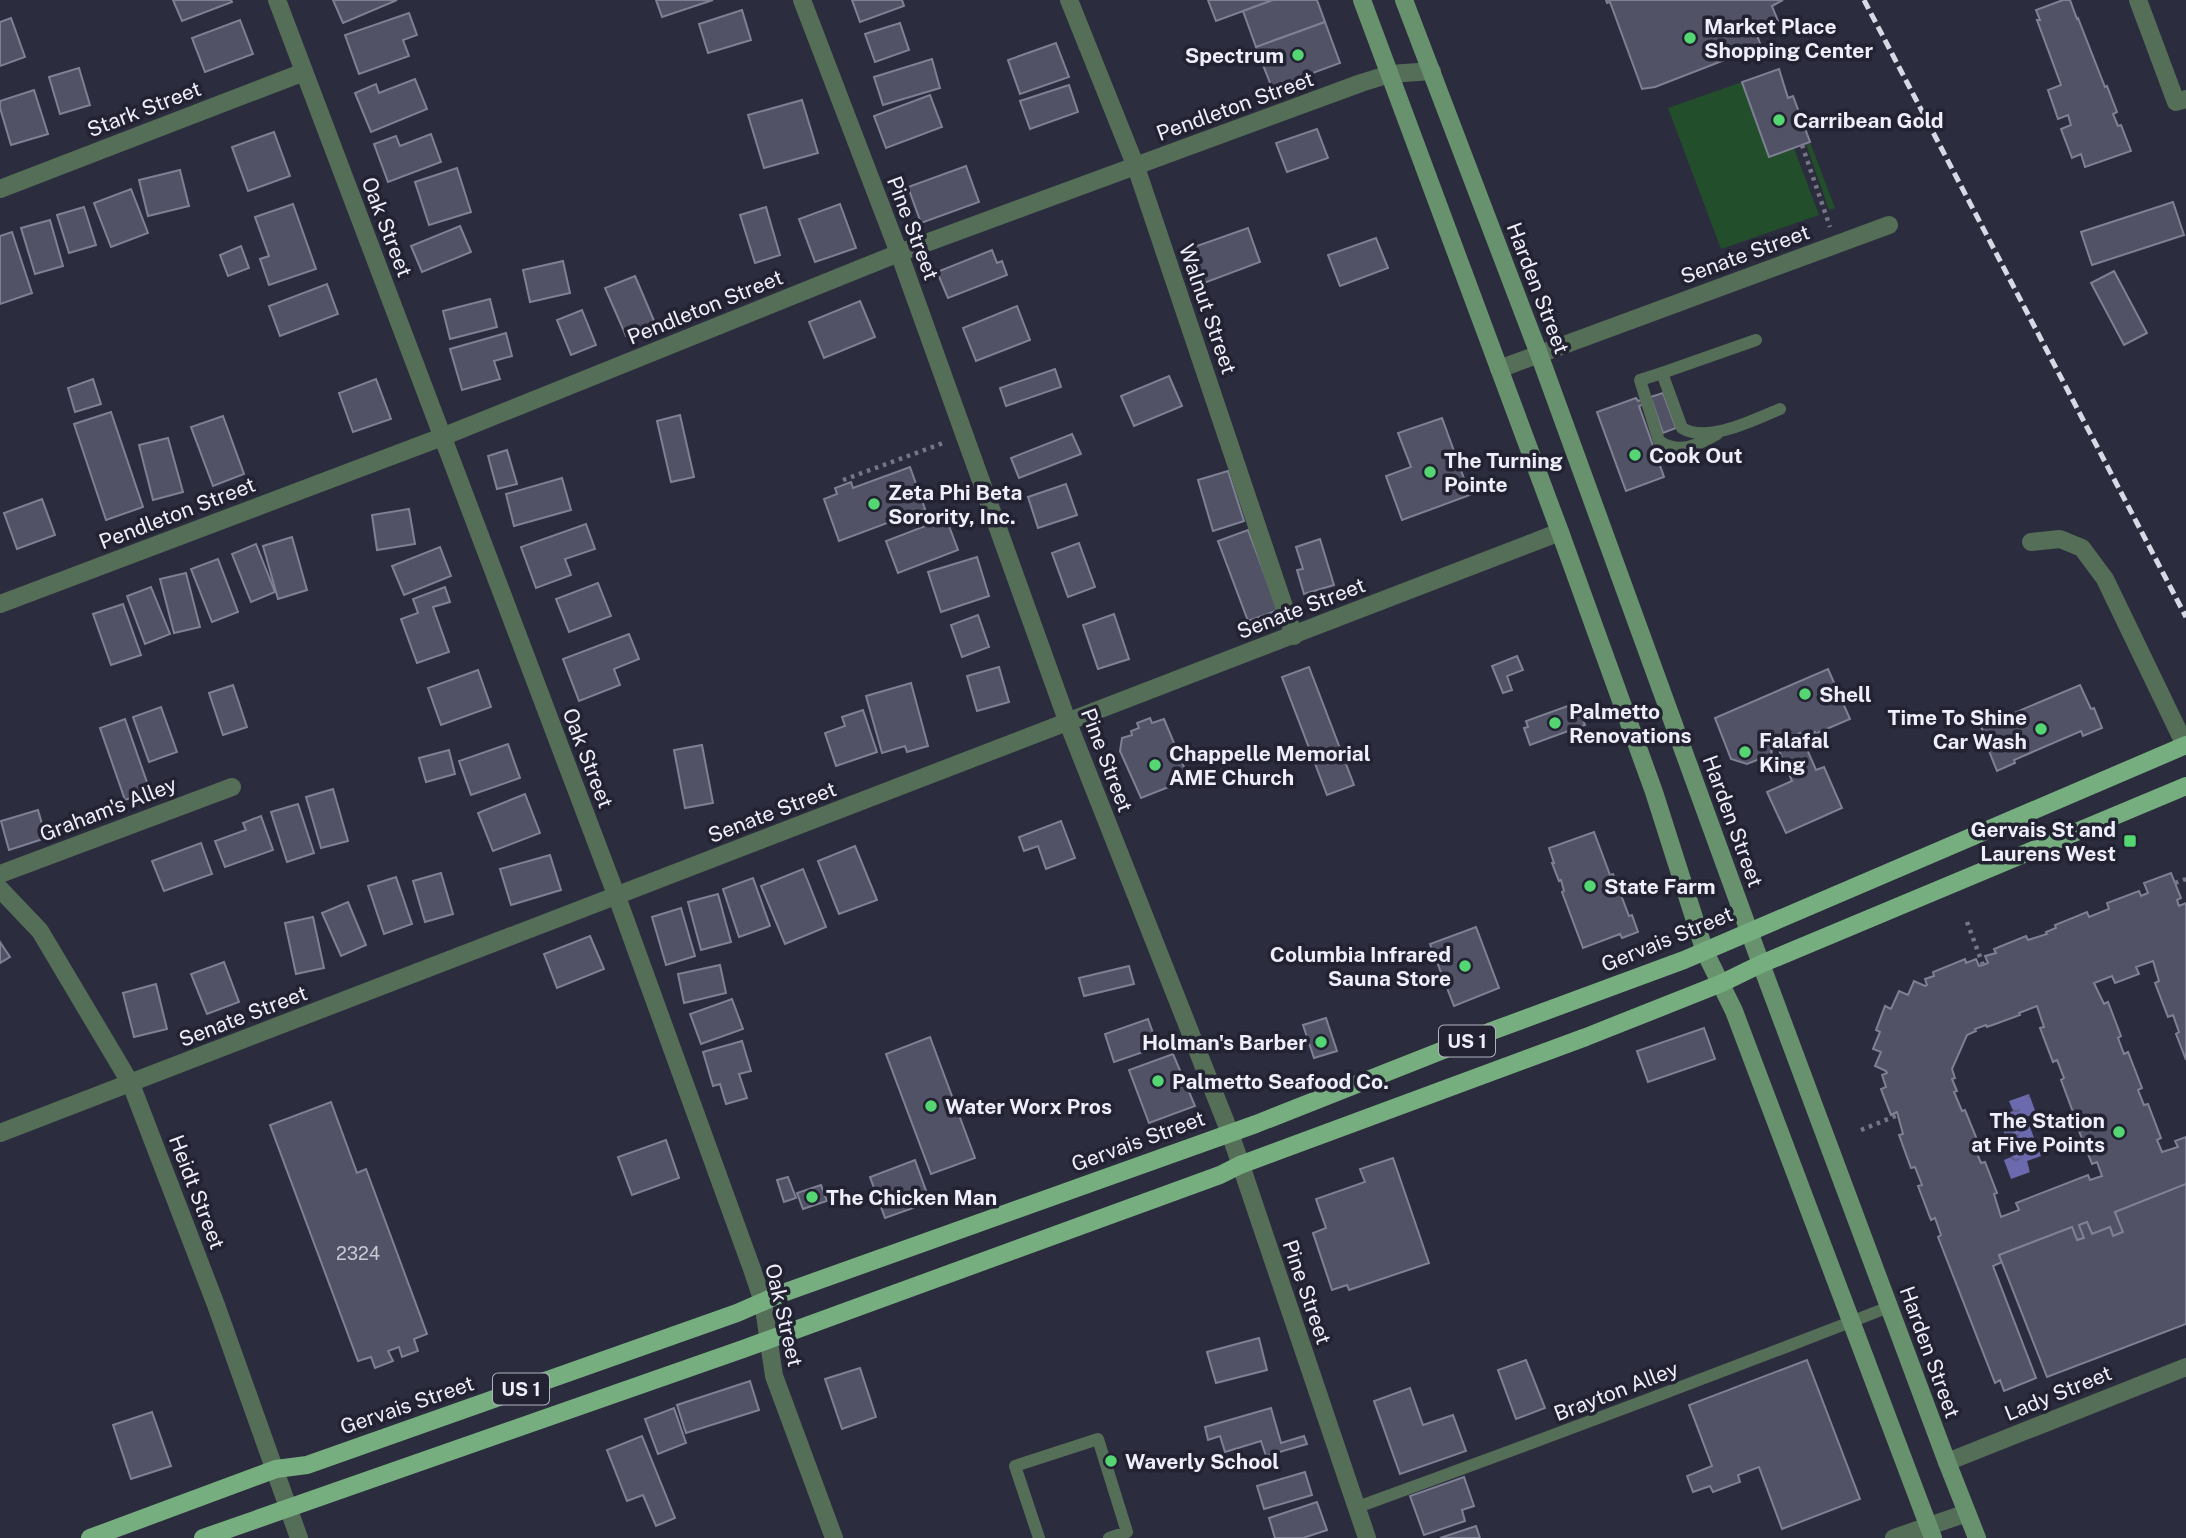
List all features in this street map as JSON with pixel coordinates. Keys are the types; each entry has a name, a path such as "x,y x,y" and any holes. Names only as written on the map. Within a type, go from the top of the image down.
{"main road":[{"path":"1362,0 1654,792 1705,952 1721,983 1931,1532"},
{"name":"Harden Street","path":"1404,0 1539,355 1761,964 1977,1538"},
{"name":"Gervais Street","path":"90,1538 276,1469 307,1465 725,1317 1230,1133 1705,952 2186,745"},
{"name":"US 1","path":"202,1538 769,1340 1220,1175 1240,1165 1586,1037 1721,983 2186,786"}],"street":[{"name":"Oak Street","path":"277,0 617,897 762,1302 774,1376 834,1538"},
{"name":"Pine Street","path":"802,0 899,253 1068,723 1230,1133 1367,1538"},
{"name":"Walnut Street","path":"1069,0 1136,167 1294,636"},
{"path":"2138,0 2181,100"},
{"name":"Pendleton Street","path":"0,604 442,437 899,253 1390,74 1432,71"},
{"name":"Stark Street","path":"0,189 304,72"},
{"name":"Senate Street","path":"1499,369 1889,225"},
{"name":"Senate Street","path":"0,1133 1560,532"},
{"path":"2031,542 2060,539 2082,548 2105,579 2186,745"},
{"name":"Graham's Alley","path":"0,874 232,786"},
{"name":"Heidt Street","path":"0,889 40,931 131,1084 276,1469 299,1538"},
{"name":"Lady Street","path":"1947,1462 2186,1367"},
{"path":"1894,1538 1931,1532 1967,1513"}],"lane":[{"path":"1756,340 1640,380 1659,441 1667,447 1693,447 1724,431 1780,410"},
{"path":"1662,373 1682,428 1695,433 1724,431"},
{"name":"Brayton Alley","path":"1355,1508 1643,1403 1721,1370 1889,1307"},
{"path":"1039,1538 1015,1466 1098,1439 1127,1532 1110,1538"}],"path":[{"path":"1802,145 1836,244"},
{"path":"843,480 954,439"},
{"path":"2175,883 2186,879"},
{"path":"1967,922 1983,965"},
{"path":"1861,1130 1898,1115"}],"green space":[{"path":"1742,82 1769,157 1794,148 1819,215 1721,249 1668,108"},
{"path":"1810,142 1835,208 1829,210 1806,144"}],"water":[{"path":"2029,1094 2036,1113 2026,1117 2041,1156 2027,1161 2030,1172 2011,1179 2004,1160 2013,1156 1998,1117 2013,1111 2009,1101"}],"building":[{"path":"173,0 231,0 232,2 182,21"},
{"path":"333,0 397,0 343,23"},
{"path":"656,0 713,0 662,17"},
{"path":"852,0 902,0 904,6 860,22"},
{"path":"1208,0 1273,0 1216,21"},
{"path":"1273,0 1317,0 1325,22 1256,47 1243,11"},
{"name":"Market Place Shopping Center","path":"1606,0 1783,0 1772,6 1778,21 1755,30 1761,46 1655,87 1642,89 1610,2 1607,3"},
{"path":"2070,0 2117,112 2113,114 2118,126 2121,125 2131,151 2085,167 2081,154 2072,158 2061,129 2071,125 2068,115 2058,119 2048,90 2061,85 2037,20 2040,20 2036,10"},
{"path":"742,10 751,40 708,53 699,24"},
{"path":"409,13 417,35 403,40 409,56 359,74 345,35"},
{"path":"11,18 25,57 0,66 0,22"},
{"path":"240,20 253,54 205,72 192,38"},
{"name":"Spectrum","path":"1325,22 1340,63 1272,88 1256,47"},
{"path":"900,23 909,50 875,62 865,34"},
{"path":"1056,43 1069,77 1020,94 1008,60"},
{"path":"932,59 940,88 883,105 874,77"},
{"path":"79,68 90,105 60,114 49,77"},
{"name":"Carribean Gold","path":"1779,69 1788,98 1793,96 1810,142 1769,157 1742,82"},
{"path":"415,79 427,109 371,132 355,93 376,84 379,93"},
{"path":"1069,85 1078,112 1030,129 1020,101"},
{"path":"34,90 48,134 11,145 0,101"},
{"path":"930,95 942,127 886,148 874,116"},
{"path":"802,100 818,153 764,168 748,115"},
{"path":"1317,129 1328,158 1287,172 1276,143"},
{"path":"274,132 290,176 248,191 232,147"},
{"path":"431,134 441,162 388,182 374,144 396,136 400,146"},
{"path":"966,166 979,202 921,223 908,187"},
{"path":"457,168 471,212 429,225 415,182"},
{"path":"180,170 189,206 148,216 139,180"},
{"path":"131,189 148,233 111,247 94,203"},
{"path":"2173,202 2184,235 2092,265 2081,232"},
{"path":"293,204 316,269 269,285 260,259 269,256 255,217"},
{"path":"840,204 856,248 815,262 799,219"},
{"path":"84,207 96,245 69,253 57,215"},
{"path":"766,207 780,255 755,263 740,215"},
{"path":"50,220 63,266 35,274 21,228"},
{"path":"460,226 471,252 422,272 411,246"},
{"path":"1248,228 1260,262 1204,283 1191,248"},
{"path":"12,232 32,293 0,304 0,236"},
{"path":"1376,238 1388,268 1340,286 1328,255"},
{"path":"241,246 249,268 228,276 220,255"},
{"path":"992,250 997,263 1002,261 1007,275 948,298 937,272"},
{"path":"563,261 570,293 530,302 523,270"},
{"path":"2114,271 2147,333 2124,345 2091,283"},
{"path":"635,276 655,323 626,336 605,288"},
{"path":"327,284 338,314 280,336 269,306"},
{"path":"490,299 497,327 450,339 443,311"},
{"path":"860,301 875,337 824,358 809,322"},
{"path":"1017,306 1030,340 976,361 963,328"},
{"path":"582,310 596,345 571,355 557,320"},
{"path":"506,333 512,356 494,361 500,379 462,390 450,349"},
{"path":"1055,369 1061,387 1006,406 1000,388"},
{"path":"1169,376 1182,406 1134,426 1121,396"},
{"path":"93,379 101,404 75,412 68,388"},
{"path":"376,379 391,419 353,432 339,393"},
{"name":"Cook Out","path":"1663,393 1676,428 1663,433 1652,401 1639,406 1664,477 1626,491 1597,412 1636,398 1638,401"},
{"path":"111,412 143,507 106,520 74,424"},
{"path":"680,415 694,477 671,482 657,421"},
{"path":"223,416 244,474 213,486 191,427"},
{"name":"The Turning Pointe","path":"1442,418 1470,495 1402,520 1386,476 1411,467 1398,433"},
{"path":"1072,434 1081,454 1019,478 1011,458"},
{"path":"168,438 183,492 153,500 139,445"},
{"path":"507,450 517,484 497,489 488,456"},
{"name":"Zeta Phi Beta Sorority, Inc.","path":"910,467 925,509 839,541 824,499 837,494 835,488 851,482 853,488"},
{"path":"1228,471 1244,521 1213,531 1198,480"},
{"path":"562,478 571,510 514,526 506,494"},
{"path":"1066,484 1077,515 1038,528 1028,497"},
{"path":"42,499 55,535 17,549 4,513"},
{"path":"409,509 415,544 377,550 372,515"},
{"path":"946,518 958,550 898,573 886,541"},
{"path":"586,524 595,549 565,559 571,575 536,588 521,547"},
{"path":"1248,530 1278,610 1248,621 1218,541"},
{"path":"292,537 307,590 278,599 263,546"},
{"path":"1320,539 1334,585 1304,594 1297,570 1303,569 1296,547"},
{"path":"1079,543 1095,587 1068,597 1052,553"},
{"path":"256,544 275,592 251,602 232,554"},
{"path":"440,547 451,576 404,595 392,566"},
{"path":"977,557 989,596 941,612 928,572"},
{"path":"218,559 238,612 212,622 191,569"},
{"path":"186,573 200,627 174,633 160,579"},
{"path":"598,583 611,616 569,632 556,599"},
{"path":"151,587 170,634 145,644 127,596"},
{"path":"445,587 450,602 433,607 449,652 417,663 401,619 418,613 413,599"},
{"path":"123,604 141,655 111,665 93,614"},
{"path":"1114,614 1129,659 1098,669 1083,625"},
{"path":"978,615 989,647 962,657 951,625"},
{"path":"629,634 639,659 614,669 620,685 579,701 563,659"},
{"path":"1517,656 1523,670 1507,676 1512,690 1503,693 1492,666"},
{"path":"999,667 1009,702 977,711 967,676"},
{"path":"1309,667 1354,785 1327,795 1282,677"},
{"name":"Shell","path":"1828,669 1850,719 1815,734 1802,737 1800,733 1776,743 1778,748 1771,751 1772,754 1747,764 1731,759 1715,718"},
{"path":"478,670 491,707 441,725 428,688"},
{"path":"911,683 928,746 907,752 905,746 882,753 866,696"},
{"path":"233,685 247,727 223,735 209,693"},
{"name":"Time To Shine Car Wash","path":"2080,685 2102,728 2083,736 2081,731 2014,760 2015,763 1997,771 1981,727"},
{"name":"Palmetto Renovations","path":"1576,703 1585,725 1530,745 1524,728 1528,727 1526,721"},
{"path":"161,707 177,752 149,762 133,717"},
{"path":"863,710 877,752 836,766 825,733 845,726 842,717"},
{"name":"Chappelle Memorial AME Church","path":"1150,718 1152,723 1164,719 1189,779 1141,798 1120,751 1122,738 1132,735 1131,731 1139,728 1137,723"},
{"path":"125,719 150,791 125,800 100,728"},
{"name":"Shell","path":"1800,733 1816,770 1824,767 1842,808 1786,833 1767,792 1792,781 1776,743"},
{"path":"508,744 520,778 471,795 459,761"},
{"path":"702,745 713,803 685,808 674,750"},
{"path":"449,750 455,774 426,782 419,758"},
{"path":"333,789 348,841 321,848 306,797"},
{"path":"525,794 540,833 493,851 478,813"},
{"path":"298,804 314,853 287,862 271,812"},
{"path":"38,810 46,838 9,850 1,821"},
{"path":"261,816 273,850 225,867 215,841 246,830 243,823"},
{"path":"1061,821 1075,858 1046,869 1038,846 1024,851 1019,837"},
{"name":"State Farm","path":"1594,832 1610,875 1613,874 1638,932 1622,938 1620,934 1583,948 1549,848"},
{"path":"201,843 212,874 164,891 152,861"},
{"path":"855,846 877,900 839,914 818,861"},
{"path":"550,855 561,890 511,905 500,869"},
{"path":"803,869 826,927 785,944 761,886"},
{"path":"441,873 453,914 425,922 413,881"},
{"name":"The Station at Five Points","path":"2171,873 2181,898 2177,900 2179,906 2186,903 2186,1060 2176,1034 2179,1032 2173,1015 2168,1017 2155,983 2159,981 2153,961 2136,967 2139,974 2115,983 2112,976 2094,983 2104,1004 2108,1002 2121,1036 2118,1038 2124,1054 2128,1052 2142,1088 2138,1090 2144,1105 2148,1104 2161,1138 2157,1140 2162,1152 2178,1147 2175,1141 2186,1137 2186,1184 2115,1212 2123,1232 2113,1236 2110,1227 2092,1234 2087,1222 2079,1225 2084,1238 2077,1240 2072,1227 1999,1255 2002,1262 1993,1266 2036,1378 2004,1391 2000,1380 1995,1383 1938,1237 1941,1235 1935,1218 1931,1220 1918,1186 1922,1185 1915,1167 1911,1168 1899,1135 1903,1134 1897,1112 1891,1115 1881,1089 1886,1087 1882,1075 1887,1073 1875,1066 1881,1052 1873,1049 1880,1032 1876,1030 1885,1006 1891,1009 1899,991 1908,995 1914,981 1925,986 1925,979 1934,976 1933,972 1965,959 1966,963 1976,959 1979,966 1988,963 1985,956 1996,953 1994,949 2026,936 2028,940 2047,934 2046,932 2056,928 2055,925 2087,912 2089,917 2109,909 2107,903 2139,891 2141,896 2148,893 2144,883","holes":["2037,1006 2044,1027 2040,1028 2053,1062 2057,1060 2073,1112 2077,1111 2083,1129 2079,1131 2092,1164 2097,1162 2102,1176 2090,1180 2088,1175 2016,1203 2019,1210 2001,1217 1994,1194 1997,1193 1985,1162 1981,1163 1973,1144 1978,1142 1965,1110 1962,1111 1954,1092 1957,1091 1952,1079 1955,1078 1952,1069 1967,1035 1976,1031 1975,1029 2020,1015 2019,1013"]},
{"path":"396,877 412,924 384,934 368,886"},
{"path":"753,878 770,926 739,937 723,889"},
{"path":"718,894 731,942 701,950 688,902"},
{"path":"348,902 366,945 341,956 322,913"},
{"path":"681,908 695,956 666,965 652,917"},
{"path":"313,917 324,968 296,974 285,923"},
{"name":"Columbia Infrared Sauna Store","path":"1476,927 1499,988 1454,1006 1430,944"},
{"path":"590,936 604,969 557,988 544,954"},
{"path":"0,942 10,957 0,963"},
{"path":"224,962 239,1002 207,1014 191,974"},
{"path":"720,965 726,993 684,1003 678,974"},
{"path":"1129,966 1134,984 1084,996 1079,978"},
{"path":"156,984 167,1029 134,1037 123,993"},
{"path":"732,999 743,1029 701,1044 690,1014"},
{"name":"Holman's Barber","path":"1326,1018 1337,1051 1314,1058 1303,1025"},
{"path":"1148,1019 1158,1047 1114,1062 1105,1034"},
{"path":"1704,1028 1715,1059 1648,1082 1637,1051"},
{"name":"Water Worx Pros","path":"930,1037 975,1158 931,1174 886,1054"},
{"path":"742,1041 751,1071 739,1074 747,1098 726,1104 720,1084 713,1086 703,1052"},
{"name":"Palmetto Seafood Co.","path":"1173,1054 1195,1106 1149,1123 1129,1070"},
{"path":"331,1102 357,1173 366,1169 427,1334 414,1339 418,1351 402,1357 399,1347 388,1351 393,1361 375,1368 371,1357 358,1361 270,1125"},
{"path":"666,1140 679,1178 632,1195 618,1157"},
{"path":"1393,1158 1429,1263 1349,1290 1347,1285 1332,1290 1313,1233 1326,1228 1316,1199 1365,1182 1360,1169"},
{"path":"915,1160 930,1202 885,1218 870,1177"},
{"path":"788,1177 796,1198 784,1202 777,1180"},
{"path":"2186,1184 2186,1324 2047,1377 1999,1255 2072,1227 2077,1240 2084,1238 2079,1225 2087,1222 2092,1234 2110,1227 2113,1236 2123,1232 2115,1212"},
{"name":"The Chicken Man","path":"821,1185 827,1201 803,1209 797,1193"},
{"path":"1259,1338 1267,1370 1216,1383 1207,1352"},
{"path":"1526,1360 1545,1408 1516,1419 1498,1370"},
{"path":"1807,1360 1860,1499 1782,1529 1759,1467 1738,1475 1740,1482 1713,1492 1710,1486 1693,1492 1687,1476 1712,1466 1689,1405"},
{"path":"860,1368 876,1417 842,1429 825,1379"},
{"path":"750,1381 759,1410 686,1433 677,1405"},
{"path":"1410,1388 1423,1425 1453,1415 1466,1451 1400,1474 1374,1401"},
{"path":"674,1408 686,1443 658,1454 645,1419"},
{"path":"1271,1408 1281,1443 1304,1436 1307,1444 1266,1456 1261,1441 1225,1452 1220,1436 1208,1440 1205,1427"},
{"path":"152,1412 171,1466 131,1479 113,1425"},
{"path":"642,1436 675,1518 656,1526 643,1495 627,1501 607,1450"},
{"path":"1305,1472 1312,1495 1264,1509 1257,1486"},
{"path":"1464,1477 1474,1506 1462,1510 1465,1521 1424,1535 1410,1496"},
{"path":"1317,1502 1327,1530 1303,1538 1275,1538 1269,1518"},
{"path":"1476,1526 1480,1538 1440,1538"}],"railway":[{"path":"1864,0 2186,617"}],"place":[{"name":"Market Place Shopping Center","path":"1690,38"},
{"name":"Spectrum","path":"1298,55"},
{"name":"Carribean Gold","path":"1779,120"},
{"name":"Cook Out","path":"1635,455"},
{"name":"The Turning Pointe","path":"1430,472"},
{"name":"Zeta Phi Beta Sorority, Inc.","path":"874,504"},
{"name":"Shell","path":"1805,694"},
{"name":"Palmetto Renovations","path":"1555,723"},
{"name":"Time To Shine Car Wash","path":"2041,729"},
{"name":"Falafal King","path":"1745,752"},
{"name":"Chappelle Memorial AME Church","path":"1155,765"},
{"name":"Gervais St and Laurens West","path":"2130,841"},
{"name":"State Farm","path":"1590,886"},
{"name":"Columbia Infrared Sauna Store","path":"1465,966"},
{"name":"Holman's Barber","path":"1321,1042"},
{"name":"Palmetto Seafood Co.","path":"1158,1081"},
{"name":"Water Worx Pros","path":"931,1106"},
{"name":"The Station at Five Points","path":"2119,1132"},
{"name":"The Chicken Man","path":"812,1197"},
{"name":"Waverly School","path":"1111,1461"}]}
